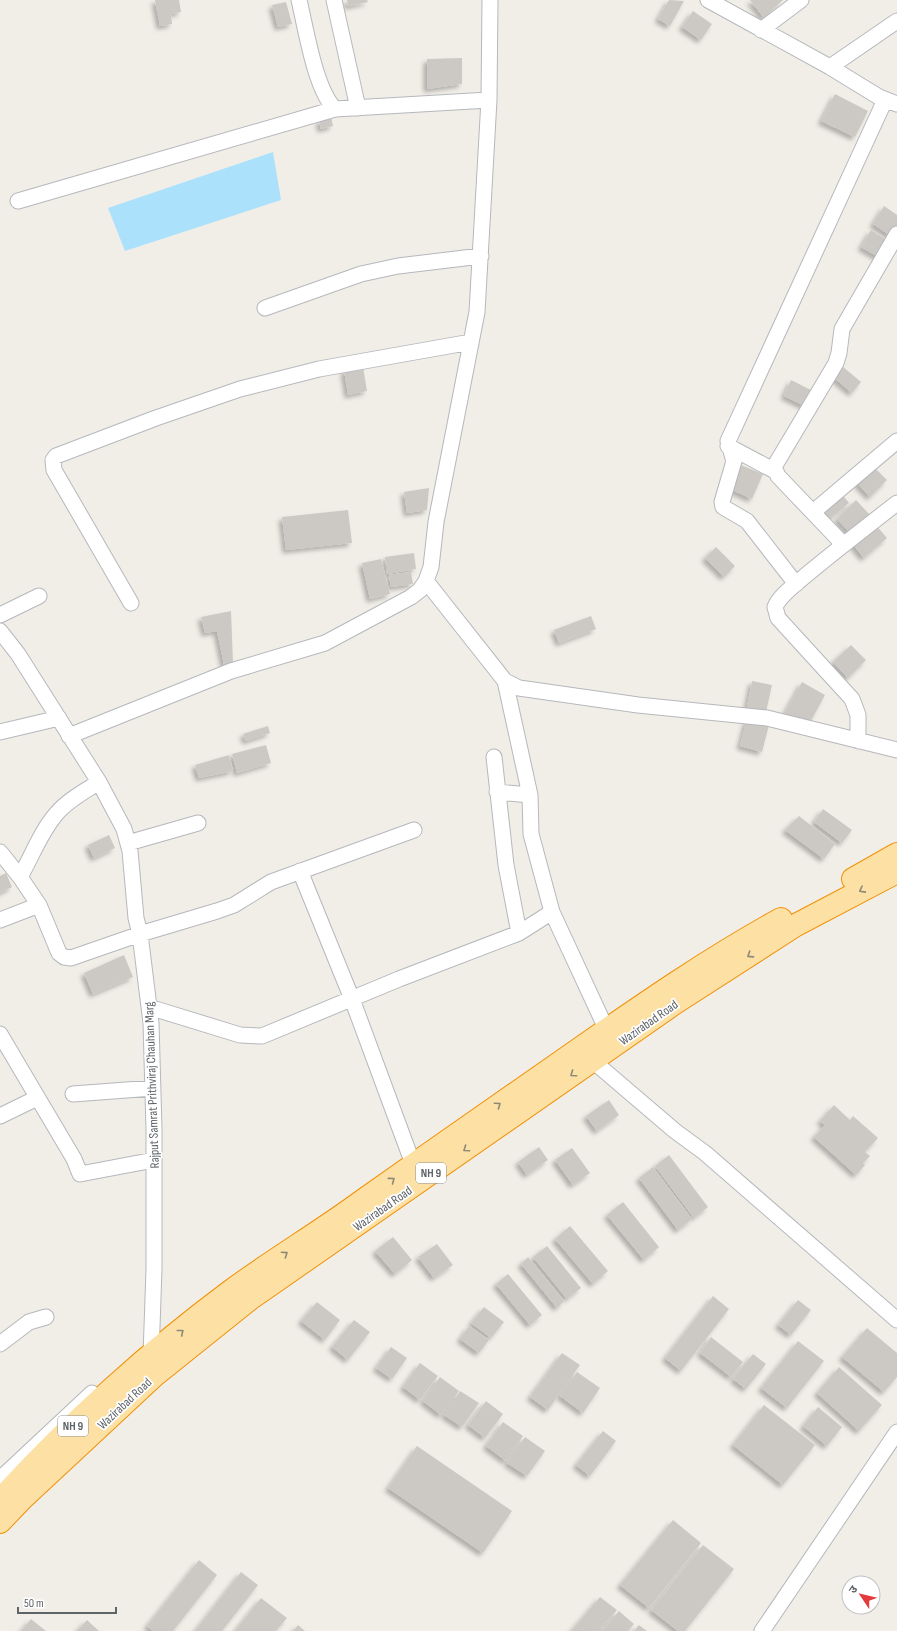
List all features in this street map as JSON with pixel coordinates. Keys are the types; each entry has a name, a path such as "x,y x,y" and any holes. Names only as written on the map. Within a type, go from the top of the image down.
{"highway":[{"name":"Wazirabad Road","path":"610,1038 655,996 742,940 897,854"},
{"name":"Wazirabad Road","path":"0,1500 84,1416 157,1362 250,1299 610,1038 675,1003 796,925 897,872"},
{"name":"Wazirabad Road","path":"0,1522 157,1362 232,1290 362,1202 413,1164 586,1055"}],"street":[{"path":"299,0 320,87 327,101 335,109"},
{"path":"334,0 358,108"},
{"path":"69,736 224,674 325,642 411,597 420,590 426,581 431,567 436,522 477,312 489,100 490,0"},
{"path":"708,0 830,67 893,104 728,438 728,446 733,454 734,461 722,502 723,507 747,521 796,584"},
{"path":"761,30 801,0"},
{"path":"830,67 897,21"},
{"path":"18,201 335,109 489,100"},
{"path":"775,471 774,467 776,462 836,363 839,353 842,329 897,234"},
{"path":"265,308 361,274 398,266 481,256"},
{"path":"132,603 54,470 53,460 56,456 240,389 319,369 471,342"},
{"path":"813,512 897,441"},
{"path":"728,446 775,471 843,544"},
{"path":"858,741 858,715 852,699 778,618 775,611 777,603 796,584 843,544 897,503"},
{"path":"426,581 505,681 519,688 638,705 766,718 897,750"},
{"path":"0,615 39,596"},
{"name":"Rajput Samrat Prithviraj Chauhan Marg","path":"0,631 18,654 99,782 124,829 128,843 136,918 140,934 149,1006 153,1088 154,1269 157,1362"},
{"path":"505,681 530,795 531,834 552,912 610,1038"},
{"path":"0,732 59,718"},
{"path":"494,758 506,865 519,933"},
{"path":"20,877 57,813 65,805 99,782"},
{"path":"497,792 530,795"},
{"path":"128,843 198,822"},
{"path":"0,852 20,877 39,905 57,948 64,957 71,958 140,934 234,905 271,882 414,830"},
{"path":"300,871 352,999 413,1164"},
{"path":"0,920 39,905"},
{"path":"149,1006 240,1035 253,1037 272,1032 399,979 519,933 552,912"},
{"path":"0,1034 74,1159 80,1174 154,1160"},
{"path":"586,1055 675,1131 705,1153 897,1320"},
{"path":"73,1094 153,1088"},
{"path":"0,1116 37,1098"},
{"path":"0,1344 29,1322 46,1317"},
{"path":"0,1479 121,1366 157,1362"},
{"path":"762,1631 897,1432"}],"water":[{"path":"273,152 281,200 125,251 108,208"}],"building":[{"path":"155,0 179,0 181,12 171,14 172,24 160,26"},
{"path":"347,0 367,0 368,2 348,6"},
{"path":"669,0 684,1 670,26 658,19"},
{"path":"750,0 783,0 764,18"},
{"path":"286,2 292,24 278,27 272,5"},
{"path":"693,11 712,24 701,40 682,27"},
{"path":"462,58 462,84 427,89 427,59"},
{"path":"835,94 868,111 855,137 821,121"},
{"path":"331,117 333,126 321,129 319,121"},
{"path":"884,206 897,215 897,226 891,236 873,224"},
{"path":"871,230 890,242 880,258 861,247"},
{"path":"842,366 861,382 852,393 833,377"},
{"path":"363,367 367,391 348,395 344,370"},
{"path":"791,380 813,391 807,407 784,396"},
{"path":"741,465 763,474 752,499 730,489"},
{"path":"874,467 887,480 870,497 857,483"},
{"path":"429,488 427,510 407,513 404,492"},
{"path":"841,493 849,503 831,518 823,509"},
{"path":"856,500 871,516 852,535 837,519"},
{"path":"348,510 352,543 286,550 282,517"},
{"path":"874,523 887,538 864,558 851,542"},
{"path":"716,547 735,566 724,577 705,558"},
{"path":"414,553 416,569 387,574 385,557"},
{"path":"381,559 390,594 370,599 362,563"},
{"path":"411,572 413,584 391,587 389,575"},
{"path":"231,611 233,663 224,665 217,631 205,633 201,617"},
{"path":"591,616 596,629 559,643 554,630"},
{"path":"851,645 866,660 848,678 833,662"},
{"path":"752,681 772,685 766,712 747,707"},
{"path":"802,682 825,695 807,728 784,715"},
{"path":"747,719 769,725 762,752 740,746"},
{"path":"268,726 270,733 246,741 243,734"},
{"path":"266,745 271,763 237,773 232,754"},
{"path":"229,755 233,771 199,778 195,765"},
{"path":"823,809 852,830 842,843 814,822"},
{"path":"799,816 835,844 824,859 785,830"},
{"path":"109,835 115,848 94,858 88,845"},
{"path":"6,873 12,887 0,893 0,876"},
{"path":"124,955 133,977 93,994 84,973"},
{"path":"609,1100 619,1115 597,1131 586,1116"},
{"path":"834,1105 850,1120 853,1116 878,1138 865,1152 870,1156 863,1163 865,1165 856,1175 814,1137 825,1125 820,1121"},
{"path":"539,1147 548,1160 527,1175 518,1162"},
{"path":"572,1148 590,1173 573,1185 555,1160"},
{"path":"669,1155 708,1207 694,1218 655,1166"},
{"path":"653,1167 692,1219 678,1230 639,1178"},
{"path":"623,1202 659,1247 644,1260 607,1215"},
{"path":"570,1226 608,1271 593,1284 555,1239"},
{"path":"393,1237 412,1260 395,1274 375,1251"},
{"path":"437,1244 453,1265 434,1278 418,1257"},
{"path":"547,1246 581,1288 567,1299 533,1257"},
{"path":"528,1257 564,1301 557,1308 521,1264"},
{"path":"508,1274 542,1315 530,1325 496,1284"},
{"path":"713,1296 729,1309 681,1371 665,1358"},
{"path":"798,1300 811,1310 791,1335 778,1325"},
{"path":"317,1302 340,1320 325,1340 301,1321"},
{"path":"484,1307 504,1322 491,1338 471,1323"},
{"path":"354,1320 370,1332 348,1360 332,1347"},
{"path":"469,1326 489,1340 479,1353 460,1339"},
{"path":"867,1328 897,1353 897,1377 884,1392 842,1357"},
{"path":"711,1337 743,1362 731,1377 700,1353"},
{"path":"798,1341 824,1361 787,1408 761,1388"},
{"path":"391,1347 407,1358 392,1379 376,1368"},
{"path":"562,1353 580,1365 548,1410 530,1397"},
{"path":"753,1354 766,1364 746,1389 733,1379"},
{"path":"420,1363 438,1376 420,1400 403,1387"},
{"path":"839,1367 882,1405 859,1431 817,1393"},
{"path":"577,1372 600,1388 583,1413 560,1396"},
{"path":"440,1377 459,1391 441,1415 423,1401"},
{"path":"460,1391 479,1403 462,1427 444,1415"},
{"path":"486,1401 503,1414 485,1438 468,1425"},
{"path":"764,1405 815,1445 783,1485 733,1445"},
{"path":"818,1407 842,1427 827,1446 803,1426"},
{"path":"503,1422 523,1436 506,1461 486,1446"},
{"path":"603,1431 616,1441 590,1476 576,1465"},
{"path":"525,1437 545,1451 527,1476 507,1463"},
{"path":"417,1446 512,1511 483,1553 388,1488"},
{"path":"673,1520 701,1543 649,1608 620,1585"},
{"path":"703,1545 734,1569 685,1631 678,1631 651,1610"},
{"path":"199,1560 217,1575 173,1631 153,1631 147,1626"},
{"path":"241,1572 258,1585 222,1631 195,1631"},
{"path":"600,1597 617,1610 599,1631 573,1631 572,1630"},
{"path":"261,1598 287,1618 276,1631 235,1631"},
{"path":"619,1611 634,1624 628,1631 602,1631"},
{"path":"31,1619 46,1631 21,1631"},
{"path":"87,1620 99,1631 77,1631"},
{"path":"298,1625 305,1631 293,1631"},
{"path":"639,1625 647,1631 634,1631"}]}
